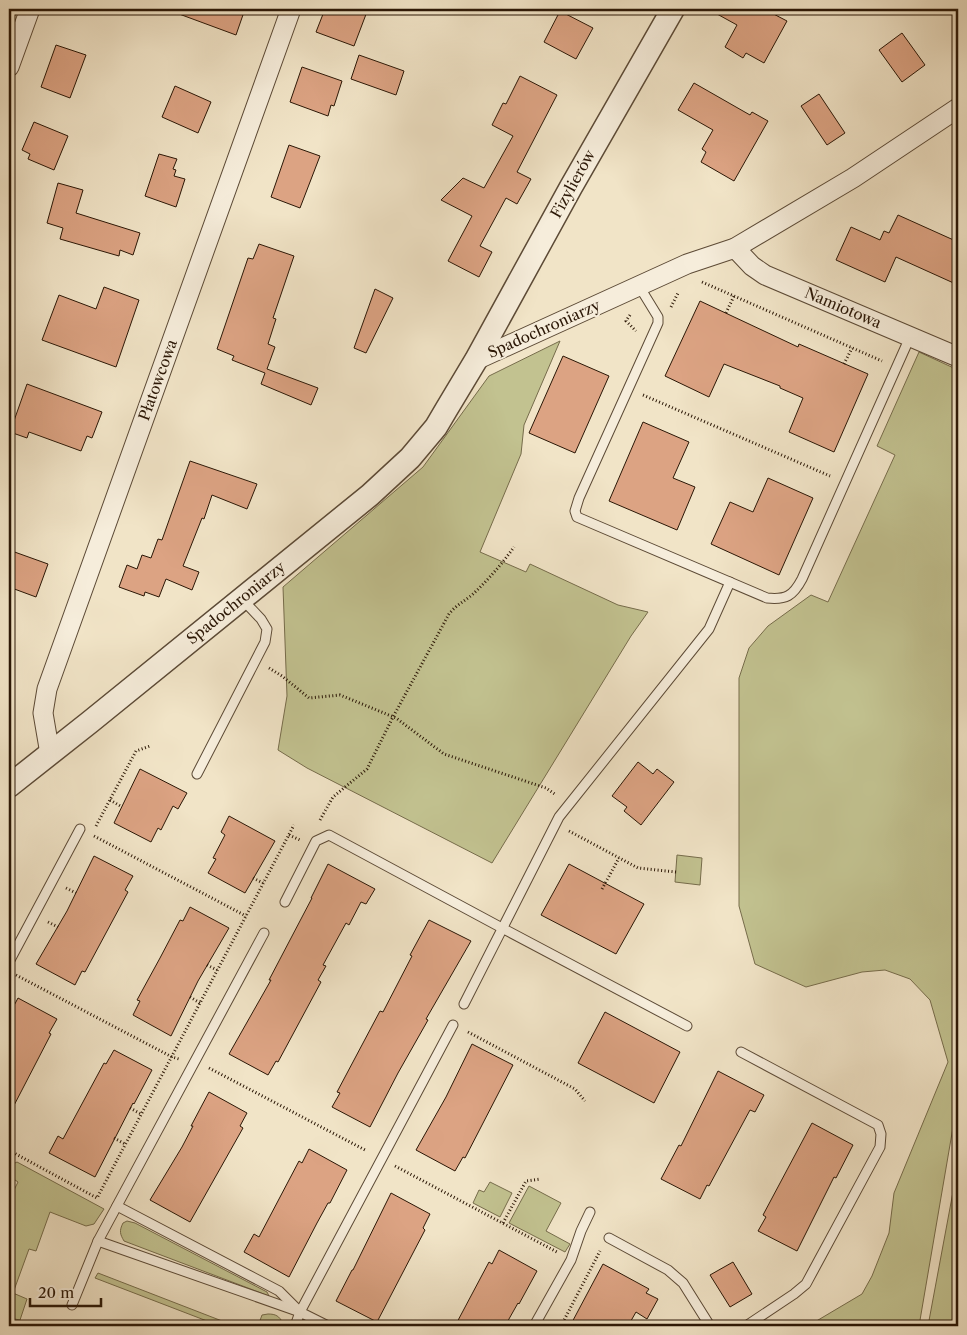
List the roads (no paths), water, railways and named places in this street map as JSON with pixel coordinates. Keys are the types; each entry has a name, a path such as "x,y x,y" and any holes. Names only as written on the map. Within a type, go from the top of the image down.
{"street":[{"path":"9,67 30,9"},
{"name":"Płatowcowa","path":"50,754 43,713 47,689 291,9"},
{"name":"Fizylierów","path":"476,360 673,9"},
{"name":"Spadochroniarzy","path":"9,786 370,495 410,458 436,426 476,360 687,264 735,248 853,178 958,108"},
{"name":"Namiotowa","path":"735,248 752,266 765,275 958,358"}],"lane":[{"path":"639,286 658,317 658,323 579,498 575,511 578,518 767,598 781,599 790,595 802,579 910,337"},
{"path":"464,1004 555,824 708,629 730,582"},
{"path":"197,774 265,642 266,629 261,619 242,598"},
{"path":"9,962 80,829"},
{"path":"285,902 316,840 329,835 688,1026"},
{"path":"72,1305 98,1240 264,933"},
{"path":"294,1326 454,1025"},
{"path":"741,1052 878,1125 881,1134 880,1147 806,1284 746,1326"},
{"path":"117,1206 279,1291 300,1312"},
{"path":"534,1326 571,1260 590,1212"},
{"path":"609,1238 668,1270 683,1283 710,1326"},
{"path":"98,1240 300,1312 328,1326"}]}
